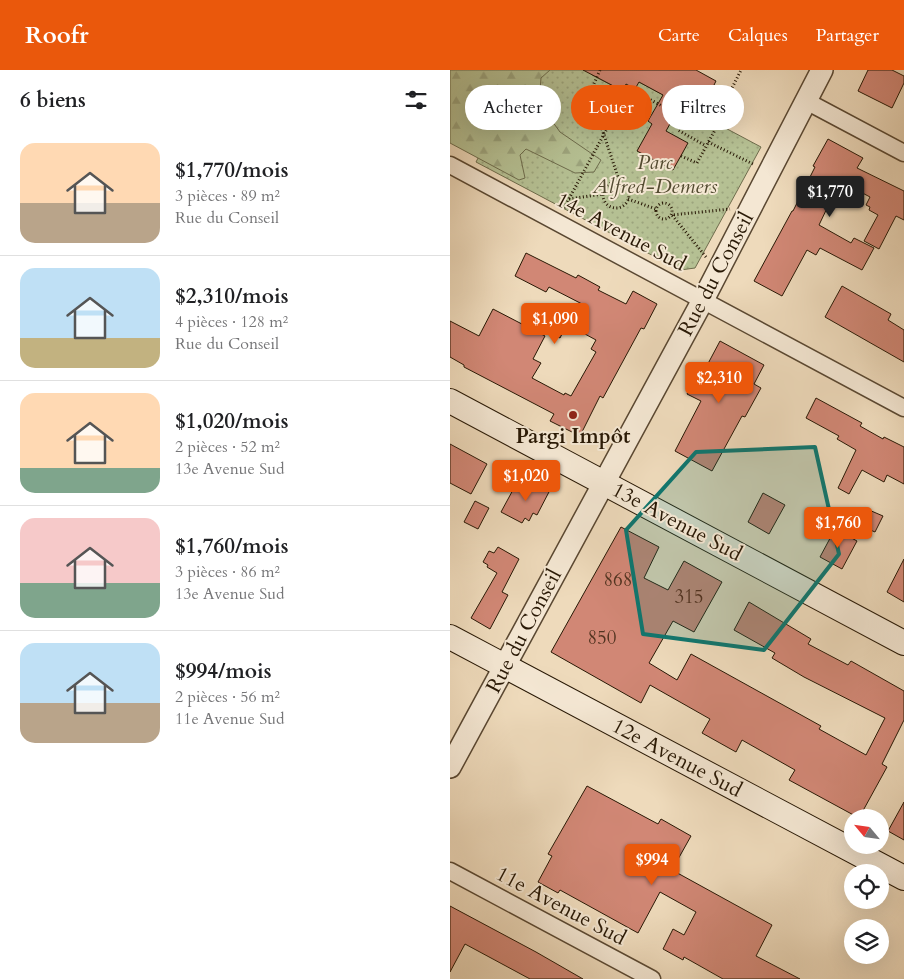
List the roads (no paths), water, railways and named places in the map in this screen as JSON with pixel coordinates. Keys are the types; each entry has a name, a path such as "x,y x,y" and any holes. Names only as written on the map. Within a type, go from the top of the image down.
{"main road":[{"name":"13e Avenue Sud","path":"450,401 904,642"},
{"name":"12e Avenue Sud","path":"450,637 904,878"}],"street":[{"name":"Rue du Conseil","path":"450,767 703,300 822,70"},
{"path":"806,101 904,153"},
{"name":"14e Avenue Sud","path":"450,166 904,408"},
{"name":"11e Avenue Sud","path":"450,871 652,979"}],"place":[{"name":"Pargi Impôt","path":"573,415"}],"park label":[{"name":"Parc Alfred-Demers","path":"655,174"}]}
